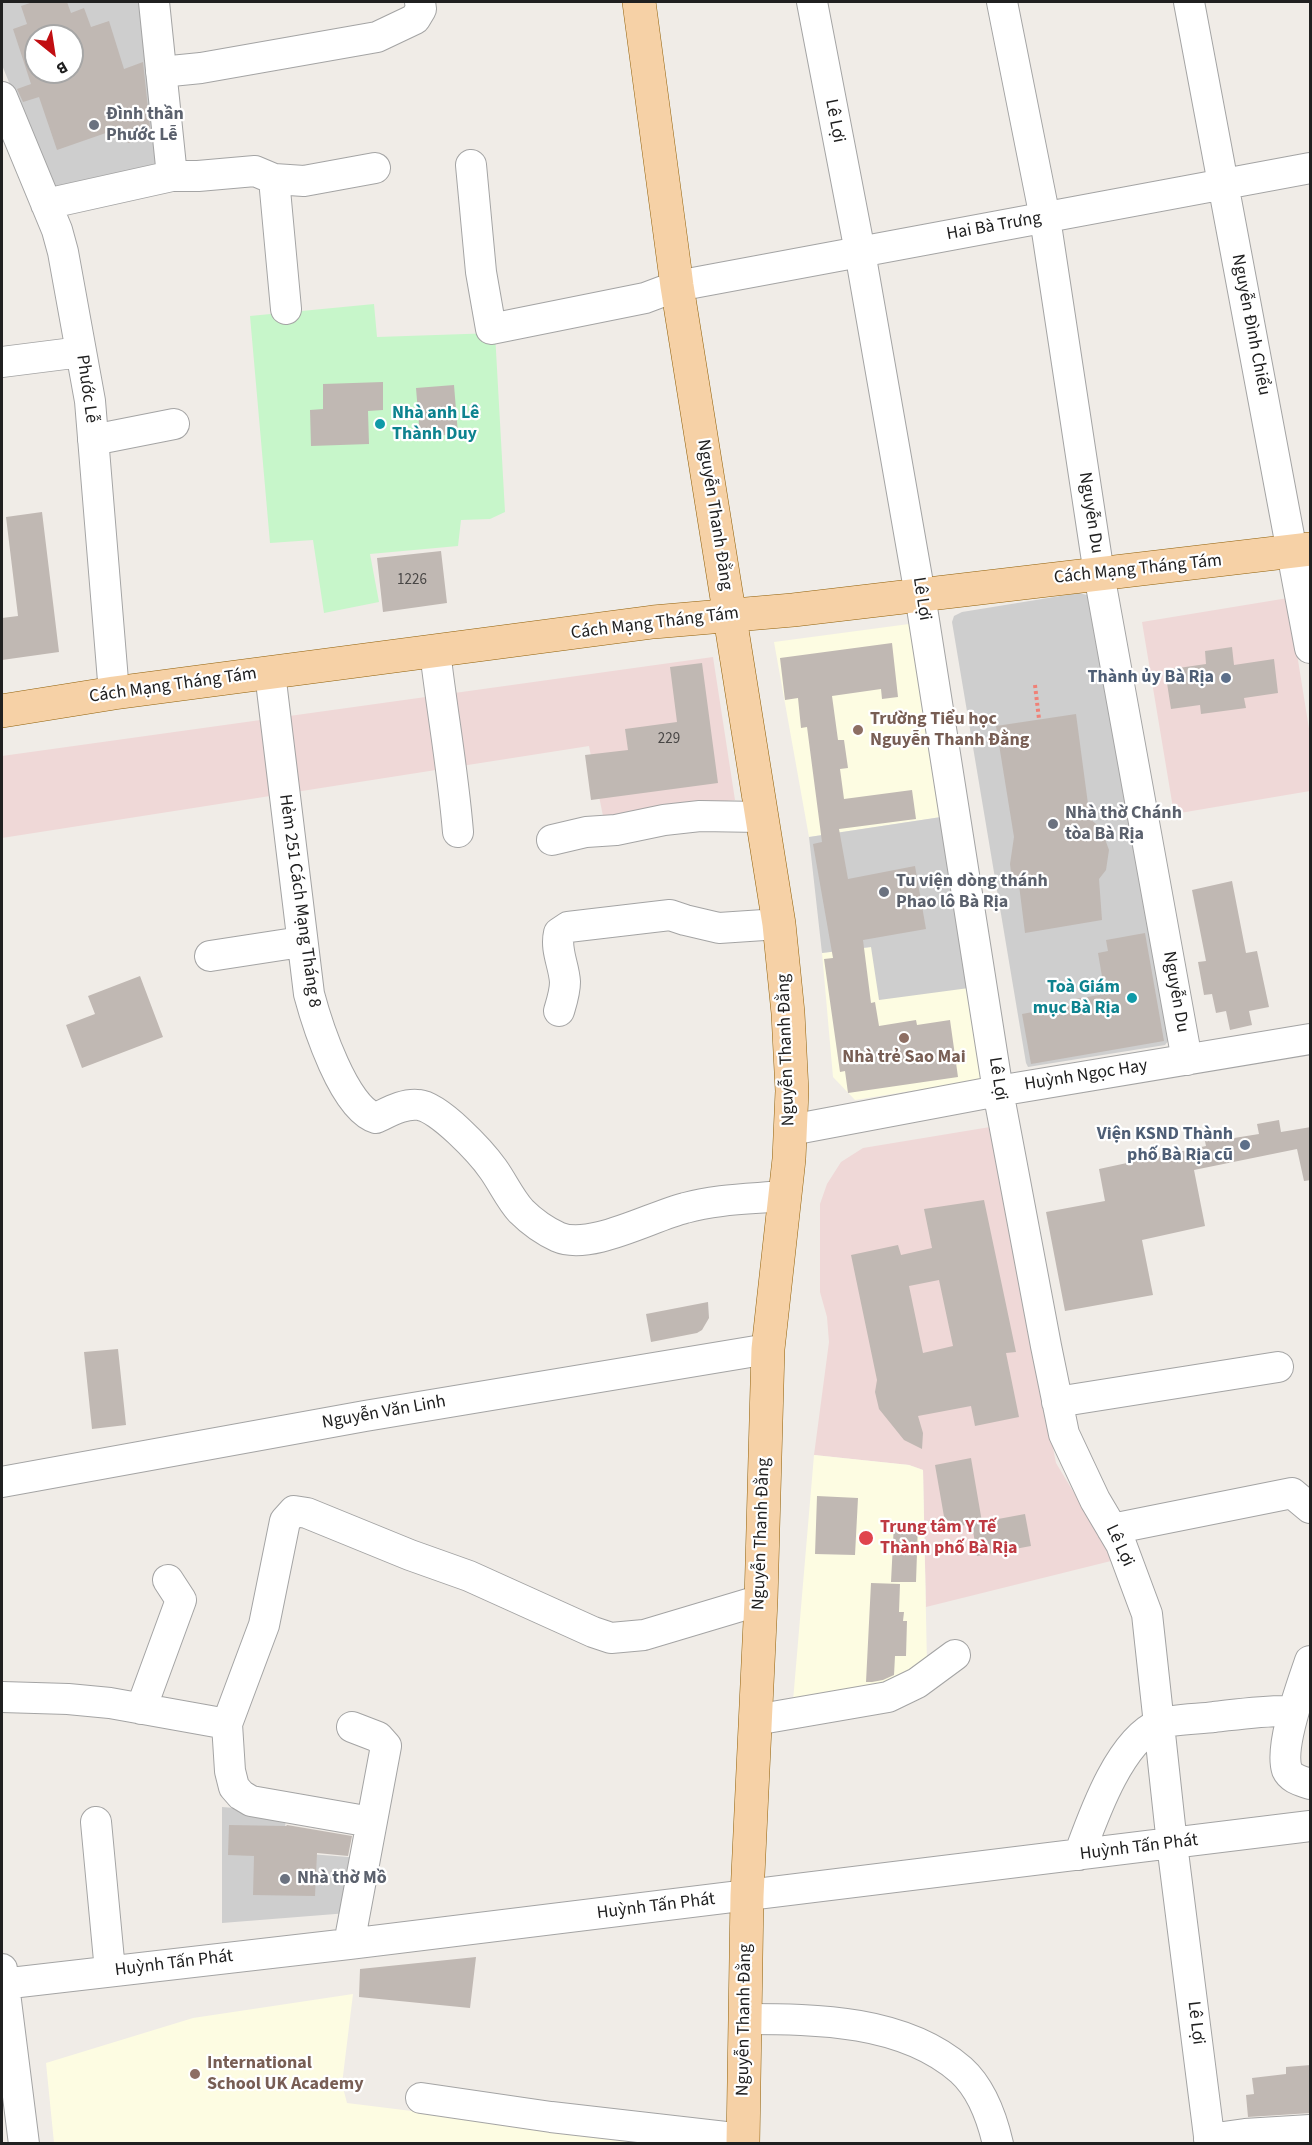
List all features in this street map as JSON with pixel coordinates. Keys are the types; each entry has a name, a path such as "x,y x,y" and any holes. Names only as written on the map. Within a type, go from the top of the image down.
{"main road":[{"name":"Nguyễn Thanh Đằng","path":"639,2 677,286 779,924 789,1013 791,1130 768,1349 761,1600 747,1896 743,2141"},
{"name":"Cách Mạng Tháng Tám","path":"2,711 114,693 653,622 793,610 1302,551"}],"street":[{"path":"154,2 172,176"},
{"path":"161,72 201,68 377,38 415,19 421,9 420,2"},
{"name":"Lê Lợi","path":"812,2 860,252 920,596 998,1091 1064,1434 1095,1500 1121,1544 1147,1614 1172,1844 1210,2141"},
{"name":"Nguyễn Du","path":"1002,2 1045,218 1100,574 1187,1060"},
{"name":"Nguyễn Đình Chiểu","path":"1189,2 1224,184 1302,551 1311,648"},
{"name":"Phước Lễ","path":"2,97 63,252 90,402 114,693"},
{"name":"Hai Bà Trưng","path":"471,165 481,272 491,329 645,298 677,286 1311,168"},
{"path":"46,204 172,176 198,177 255,171 274,179 304,181 375,168"},
{"path":"274,179 286,309"},
{"path":"2,362 81,352"},
{"path":"93,440 174,424"},
{"path":"435,651 442,712 454,781 458,832"},
{"name":"Hẻm 251 Cách Mạng Tháng 8","path":"270,673 309,993 317,1026 339,1074 367,1116 376,1118 403,1106 416,1104 426,1106 475,1147 521,1211 541,1228 561,1238 578,1241 610,1234 684,1208 709,1203 784,1196"},
{"path":"552,840 586,832 616,830 664,820 700,816 761,816"},
{"path":"559,1011 564,996 565,982 557,942 559,933 568,927 670,915 719,928 779,924"},
{"path":"210,956 302,942"},
{"name":"Huỳnh Ngọc Hay","path":"791,1130 998,1091 1311,1039"},
{"name":"Nguyễn Văn Linh","path":"2,1482 365,1416 768,1349"},
{"path":"1058,1402 1278,1367"},
{"path":"1112,1529 1292,1493 1311,1508"},
{"path":"371,1822 251,1801 241,1796 234,1787 230,1771 227,1724 264,1625 285,1521 294,1511 307,1513 410,1555 470,1576 611,1638 644,1635 761,1600"},
{"path":"141,1710 181,1600 168,1580"},
{"path":"755,1720 888,1697 917,1683 955,1655"},
{"path":"1311,1661 1292,1711 1286,1758 1288,1771 1293,1778 1311,1784"},
{"path":"2,1697 110,1703 227,1724"},
{"path":"1079,1855 1100,1797 1127,1753 1137,1740 1160,1724 1272,1710 1292,1711"},
{"path":"349,1944 386,1746 378,1737 352,1727"},
{"path":"96,1822 110,1971"},
{"name":"Huỳnh Tấn Phát","path":"2,1979 110,1971 349,1944 1311,1826"},
{"path":"2,1979 24,2144"},
{"path":"745,2019 837,2022 873,2029 916,2042 962,2071 981,2099 999,2144"},
{"path":"421,2098 743,2141"},
{"path":"1210,2141 1245,2134 1311,2130"}],"path":[{"path":"1035,685 1039,719"}],"shaded area":[{"name":"Đình thần Phước Lễ","path":"2,2 141,2 170,177 55,196 2,65"},
{"path":"1079,593 1087,595 1169,1040 1165,1045 1028,1067 952,622 954,616 962,612"},
{"name":"Thành ủy Bà Rịa","path":"1288,598 1310,735 1310,791 1174,814 1142,622"},
{"name":"Trường Tiểu học Nguyễn Thanh Đằng","path":"909,624 941,817 809,837 774,642"},
{"path":"713,657 735,800 603,816 589,746 2,838 2,756"},
{"name":"Tu viện dòng thánh Phao lô Bà Rịa","path":"941,817 969,988 879,1000 871,947 822,953 809,837"},
{"name":"Nhà trẻ Sao Mai","path":"872,947 969,988 985,1079 855,1100 833,1077 822,953"},
{"path":"990,1127 1056,1463 1088,1516 1119,1559 926,1607 923,1470 909,1465 814,1455 829,1342 827,1317 820,1292 820,1204 827,1184 841,1162 863,1148"},
{"name":"Trung tâm Y Tế Thành phố Bà Rịa","path":"814,1455 909,1465 923,1470 927,1665 905,1684 793,1701"},
{"path":"222,1807 286,1812 284,1852 361,1858 348,1913 222,1923"},
{"name":"International School UK Academy","path":"353,1994 342,2084 347,2103 638,2139 639,2143 54,2143 46,2063 193,2018"}],"green space":[{"name":"Nhà anh Lê Thành Duy","path":"374,304 377,337 495,333 505,512 490,519 461,520 458,546 370,554 379,602 324,613 313,540 270,543 250,316"}],"building":[{"path":"33,2 67,2 71,13 84,8 91,27 109,21 124,69 143,62 151,136 128,143 123,127 57,150 39,97 23,102 17,89 31,84 84,84 84,24 27,24 21,6"},
{"path":"24,25 24,63 13,29"},
{"path":"383,382 383,410 368,411 369,444 311,446 310,410 323,409 323,384"},
{"path":"454,385 458,434 420,437 416,388"},
{"path":"42,512 59,652 2,660 2,618 18,616 6,517"},
{"path":"441,551 447,603 383,612 377,558"},
{"path":"892,643 898,697 882,699 881,689 832,696 838,740 844,740 848,768 840,769 844,799 912,790 916,819 839,829 848,879 915,866 926,929 863,940 871,1003 875,1002 879,1026 916,1020 917,1025 950,1020 958,1077 848,1093 845,1071 840,1072 824,959 833,958 813,844 822,842 807,727 801,728 798,698 785,700 780,658"},
{"path":"1232,647 1234,665 1274,659 1278,693 1244,698 1246,708 1201,714 1200,705 1171,709 1165,670 1206,664 1205,651"},
{"path":"702,663 718,783 591,800 585,755 628,750 625,729 677,722 670,667"},
{"name":"Nhà thờ Chánh tòa Bà Rịa","path":"1076,714 1090,819 1101,828 1109,850 1106,870 1099,879 1102,920 1025,933 1019,885 1011,872 1014,837 996,726"},
{"path":"1232,881 1246,953 1257,951 1269,1007 1249,1011 1252,1025 1230,1030 1226,1011 1216,1013 1212,994 1204,995 1198,962 1206,961 1192,890"},
{"name":"Toà Giám mục Bà Rịa","path":"1145,933 1164,1041 1031,1064 1022,1014 1076,1004 1075,999 1105,994 1098,953 1108,951 1106,940"},
{"path":"140,976 163,1037 82,1068 66,1025 95,1014 88,996"},
{"path":"1279,1120 1281,1132 1311,1127 1311,1180 1304,1181 1297,1149 1194,1170 1205,1226 1142,1240 1153,1295 1065,1311 1046,1212 1105,1201 1099,1169 1206,1146 1203,1132 1225,1128 1228,1139 1259,1134 1257,1124"},
{"path":"984,1200 1016,1352 1006,1353 1019,1417 975,1426 971,1406 918,1416 923,1433 922,1449 904,1440 879,1409 875,1392 877,1380 851,1255 898,1245 901,1255 932,1248 924,1209","holes":["939,1280 953,1346 923,1353 909,1286"]},
{"path":"708,1302 709,1318 702,1330 651,1342 646,1314"},
{"path":"118,1349 126,1425 92,1429 84,1352"},
{"path":"971,1458 982,1522 1025,1514 1031,1546 977,1556 972,1524 946,1528 935,1465"},
{"path":"817,1496 858,1498 855,1555 815,1554"},
{"path":"894,1523 918,1524 916,1582 891,1582"},
{"path":"871,1583 900,1584 899,1612 904,1612 903,1621 907,1621 906,1656 895,1656 894,1675 883,1680 866,1682"},
{"path":"229,1825 287,1825 352,1836 348,1856 317,1853 315,1896 253,1895 254,1856 228,1855"},
{"path":"476,1957 470,2008 359,1997 360,1969"},
{"path":"1311,2065 1311,2113 1248,2117 1246,2095 1254,2094 1252,2078 1286,2074 1286,2067"}],"place":[{"name":"Đình thần Phước Lễ","path":"94,125"},
{"name":"Nhà anh Lê Thành Duy","path":"380,424"},
{"name":"Thành ủy Bà Rịa","path":"1226,678"},
{"name":"Trường Tiểu học Nguyễn Thanh Đằng","path":"858,730"},
{"name":"Nhà thờ Chánh tòa Bà Rịa","path":"1053,824"},
{"name":"Tu viện dòng thánh Phao lô Bà Rịa","path":"884,892"},
{"name":"Toà Giám mục Bà Rịa","path":"1132,998"},
{"name":"Nhà trẻ Sao Mai","path":"904,1038"},
{"name":"Viện KSND Thành phố Bà Rịa cũ","path":"1245,1145"},
{"name":"Trung tâm Y Tế Thành phố Bà Rịa","path":"866,1538"},
{"name":"Nhà thờ Mồ","path":"285,1879"},
{"name":"International School UK Academy","path":"195,2074"}]}
